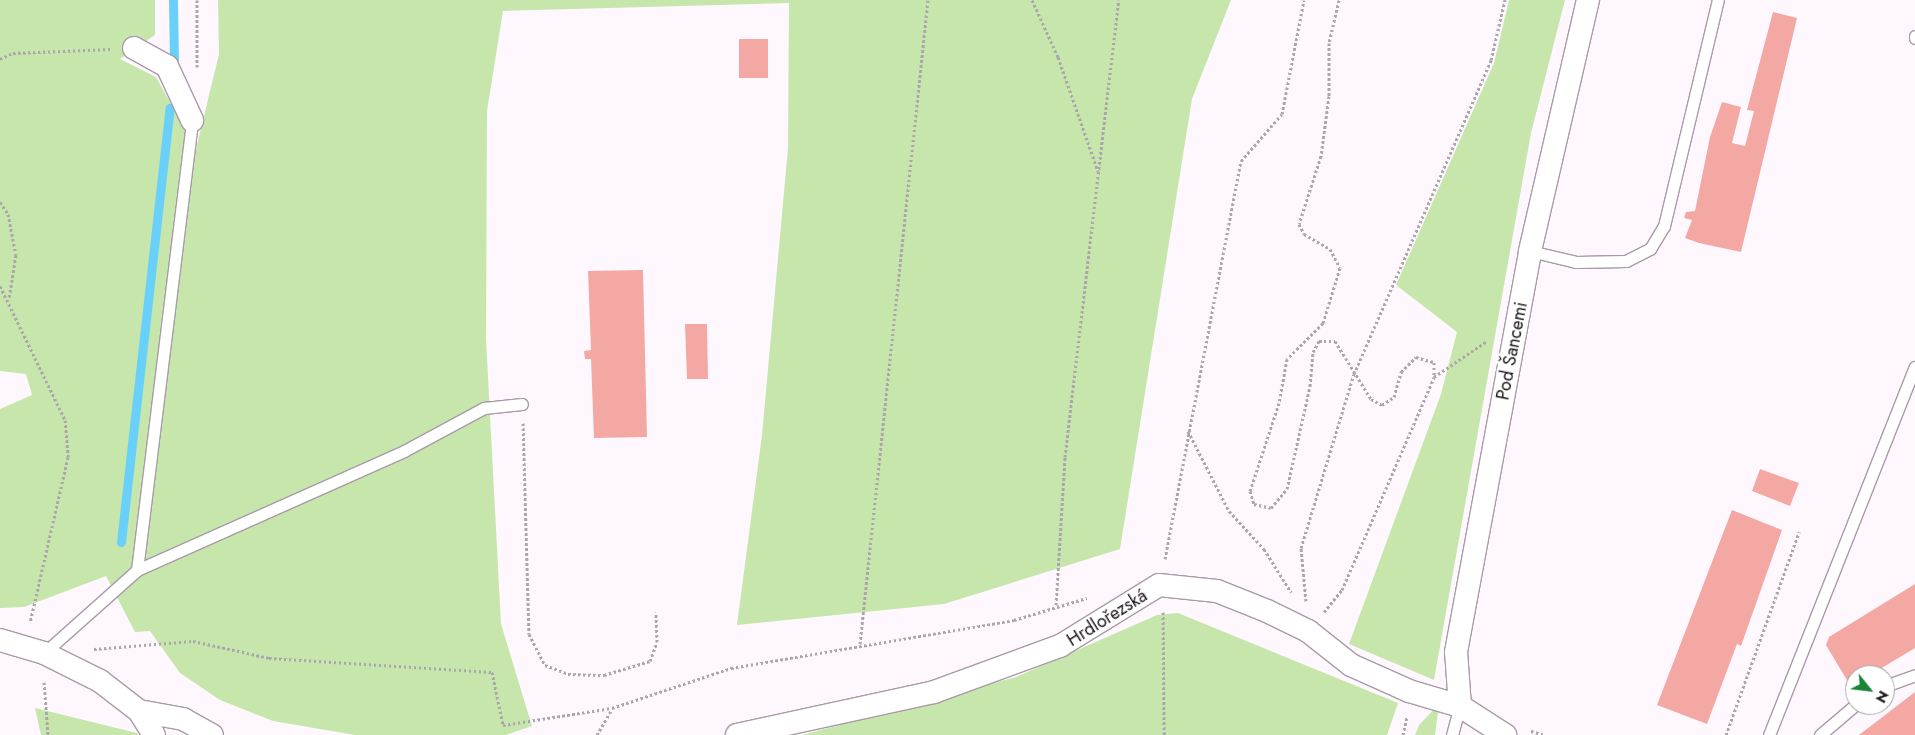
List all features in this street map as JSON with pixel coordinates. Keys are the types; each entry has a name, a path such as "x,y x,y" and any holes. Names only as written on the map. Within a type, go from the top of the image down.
{"street":[{"name":"Pod Šancemi","path":"1460,706 1456,652 1530,251 1588,0"},
{"path":"134,48 167,66 192,120"},
{"name":"Hrdlořezská","path":"737,735 934,692 1060,646 1159,586 1217,591 1308,632 1351,665 1409,691 1460,706"},
{"path":"0,640 35,649 100,681 139,711 154,735"},
{"path":"1460,706 1505,735"},
{"path":"139,711 183,719 212,735"}],"lane":[{"path":"1530,251 1576,262 1626,261 1650,249 1664,226 1718,0"},
{"path":"137,570 192,120"},
{"path":"1769,735 1915,367"},
{"path":"35,649 137,570 404,451 484,408 522,404"},
{"path":"1895,682 1915,675"},
{"name":"Pod Šancemi","path":"1452,735 1460,706"},
{"path":"1820,735 1845,713"}],"path":[{"path":"196,0 196,77"},
{"path":"860,644 928,0"},
{"path":"1032,0 1058,57 1099,174"},
{"path":"1056,605 1066,456 1119,0"},
{"path":"1164,735 1164,616 1159,586 1187,431 1241,161 1282,114 1304,0"},
{"path":"1308,632 1342,590 1434,377 1434,362 1416,356 1400,372 1394,397 1382,405 1371,399 1335,341 1319,341 1313,352 1310,386 1287,489 1271,508 1254,504 1250,491 1271,430 1287,359 1323,324 1340,268 1330,249 1304,234 1298,224 1320,156 1329,96 1329,43 1339,0"},
{"path":"1301,603 1306,608 1301,548 1354,374 1491,60 1505,0"},
{"path":"0,59 13,53 134,48"},
{"path":"0,202 8,214 16,255 9,299"},
{"path":"0,286 9,299 45,386 65,420 68,456 35,649 48,735"},
{"path":"1434,377 1517,321"},
{"path":"522,404 530,634 545,665 568,674 604,675 650,661 657,642 656,612"},
{"path":"1187,431 1229,511 1264,548 1279,579 1296,597"},
{"path":"1726,735 1799,532"},
{"path":"84,650 193,642 269,658 492,672 503,725 612,708 731,668 860,644 1014,620 1056,605 1090,597"},
{"path":"596,735 612,708"}],"green space":[{"path":"0,0 155,0 155,35 120,59 156,77 196,149 219,54 218,0 1231,0 1192,99 1120,549 944,604 737,625 762,435 788,148 789,3 503,11 487,111 486,339 501,624 532,726 506,735 355,735 273,721 220,700 180,673 150,631 135,632 106,576 24,607 0,608 0,409 32,395 26,374 0,371"},
{"path":"1509,0 1565,0 1531,133 1434,680 1349,644 1441,394 1457,332 1396,285 1494,63"},
{"path":"1178,613 1398,703 1387,735 802,735 1016,677 1157,615"},
{"path":"1439,704 1435,735 1415,735 1419,725"},
{"path":"35,708 137,733 138,735 41,735"}],"building":[{"path":"1773,12 1797,18 1741,252 1699,243 1685,238 1692,220 1684,218 1686,212 1695,211 1710,137 1722,102 1741,107 1732,143 1745,146 1754,111 1747,110"},
{"path":"739,39 768,39 768,78 739,78"},
{"path":"643,270 647,437 594,438 591,359 585,359 584,351 591,350 588,271"},
{"path":"685,324 707,324 708,379 687,379"},
{"path":"1760,469 1799,483 1790,506 1752,491"},
{"path":"1732,510 1782,530 1741,646 1737,644 1707,724 1657,705"},
{"path":"1915,584 1915,648 1887,665 1845,665 1845,677 1826,645 1829,637"},
{"path":"1915,692 1915,735 1859,735 1885,715 1895,715 1895,707"}],"waterway":[{"path":"173,0 174,65"},
{"path":"121,542 170,108"}]}
